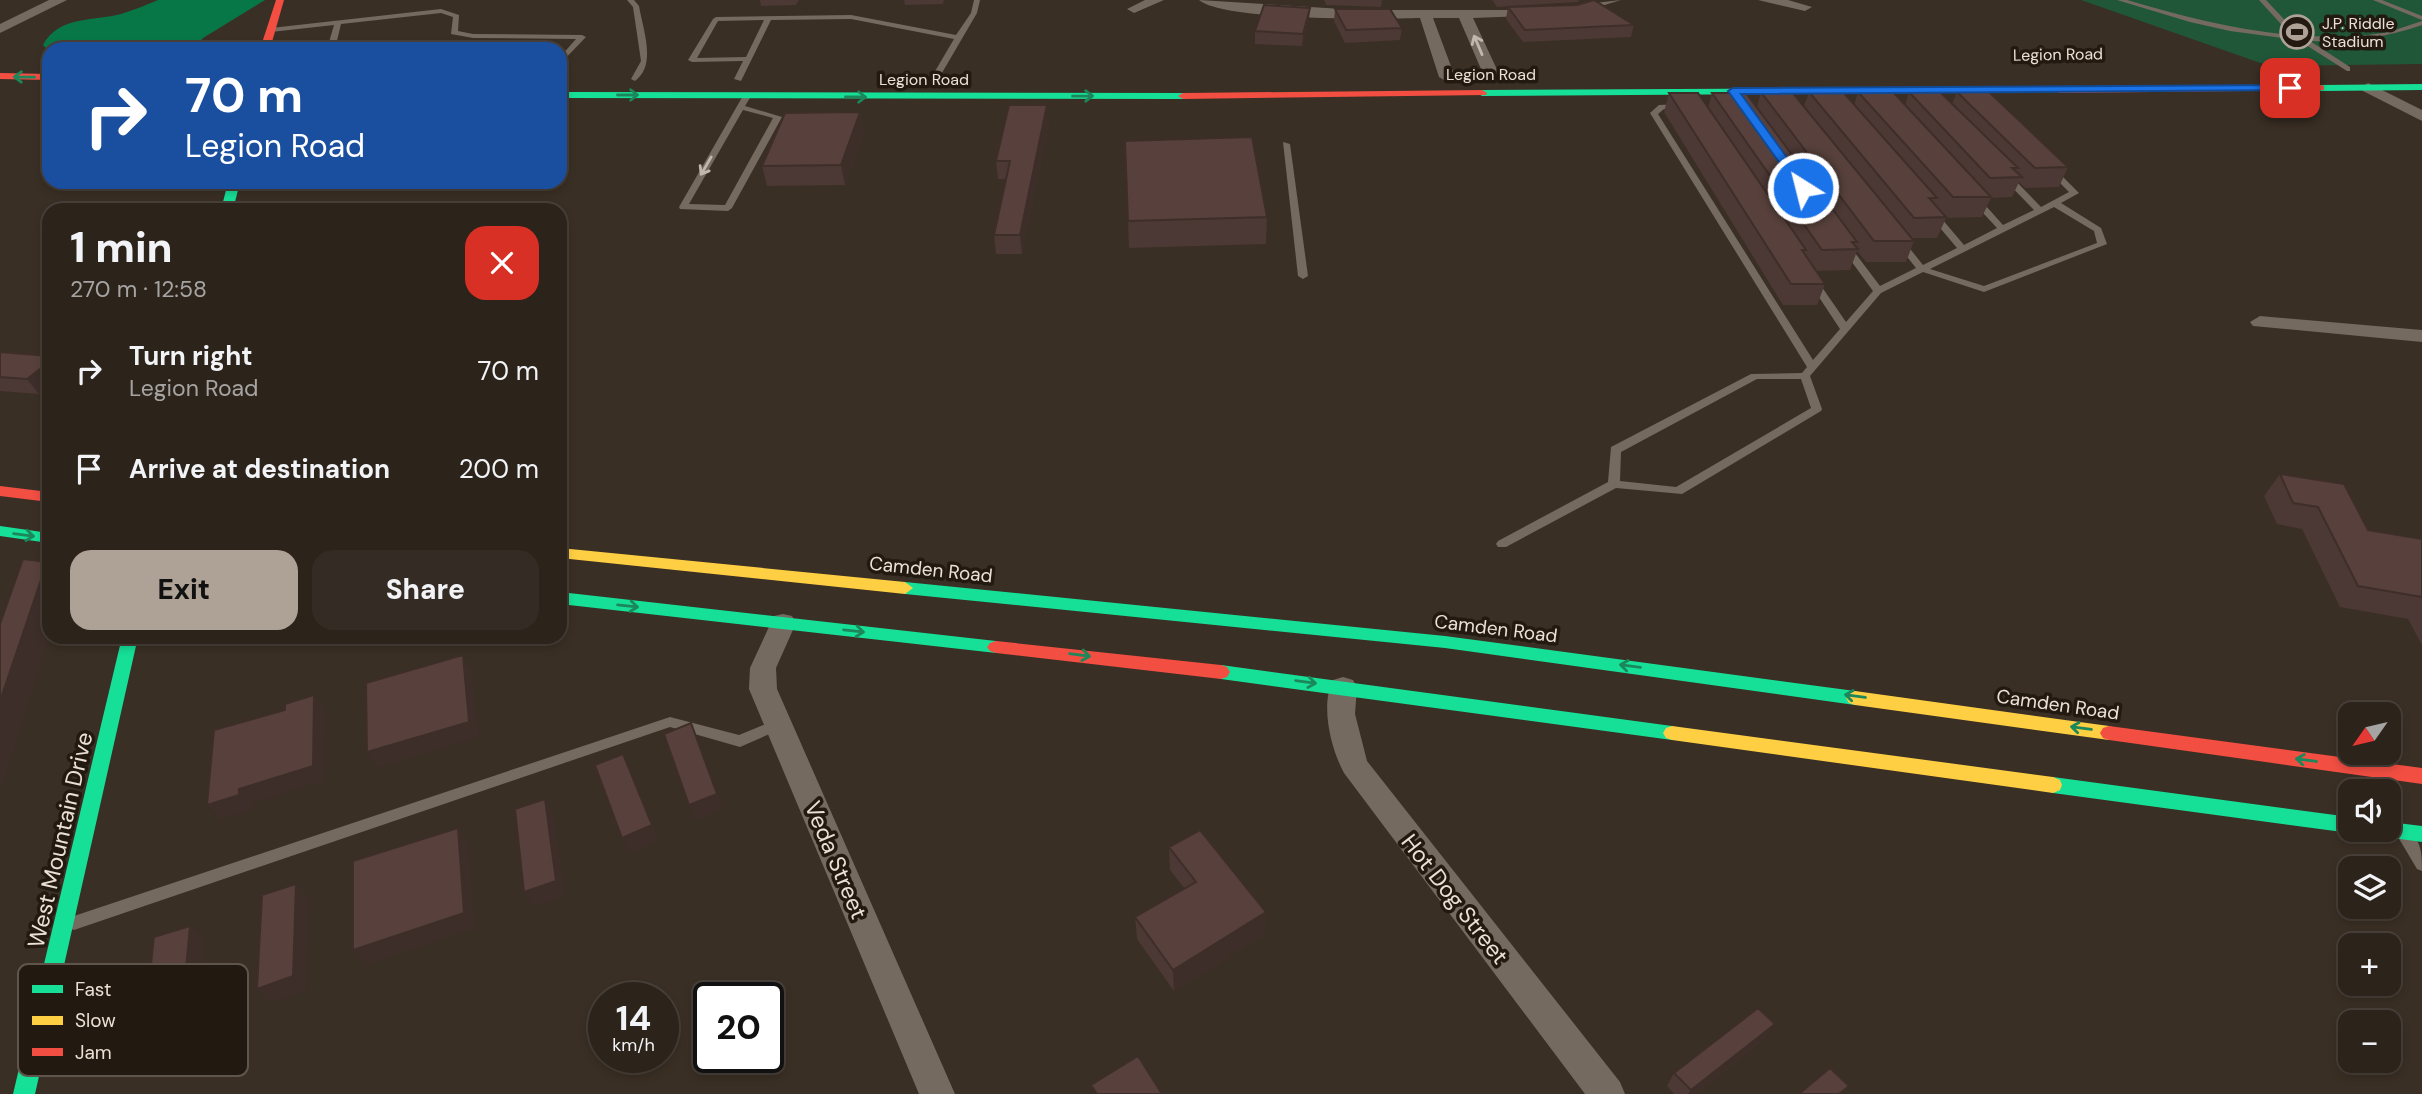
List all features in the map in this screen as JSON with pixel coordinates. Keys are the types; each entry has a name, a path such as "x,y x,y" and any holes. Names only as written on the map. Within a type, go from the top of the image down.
{"main road":[{"path":"267,42 279,0"},
{"path":"2057,89 2086,82 2354,76 2353,69 2319,69"},
{"path":"1514,91 1525,85 1839,79 1861,73"},
{"path":"0,76 42,77"},
{"path":"1277,94 1293,88 1474,84 1487,82 1498,76"},
{"name":"Legion Road","path":"1440,77 1498,76"},
{"path":"567,79 799,79"},
{"name":"Legion Road","path":"567,95 744,102 1514,91 1736,95 2057,89 2422,87"},
{"path":"0,491 42,496"},
{"path":"0,531 42,537"},
{"name":"Camden Road","path":"567,554 1445,642 2422,776"},
{"path":"567,599 1018,647 1343,687 2338,823"},
{"name":"West Mountain Drive","path":"54,964 128,644"},
{"path":"2403,832 2422,835"},
{"name":"West Mountain Drive","path":"24,1094 28,1076"}],"street":[{"path":"0,29 60,0"},
{"path":"1133,9 1157,0"},
{"path":"1206,0 1285,12 1425,14 1571,10 1614,0"},
{"path":"1765,0 1805,7"},
{"path":"1464,13 1498,76"},
{"path":"1425,14 1440,77"},
{"path":"2368,88 2422,116"},
{"path":"2260,322 2422,336"},
{"name":"Veda Street","path":"783,624 763,668 763,689 937,1094"},
{"name":"Hot Dog Street","path":"1343,687 1341,714 1354,765 1607,1094"}],"lane":[{"path":"630,0 636,6 645,61 635,79"},
{"path":"935,78 974,13 977,0"},
{"path":"2120,0 2207,24 2297,37 2372,37 2398,33 2422,20"},
{"path":"2262,0 2297,37 2353,69"},
{"path":"2376,0 2422,20"},
{"path":"271,30 441,11 457,16 454,32 484,36 582,37 567,53"},
{"path":"748,59 692,60 716,19 852,17 958,38"},
{"path":"738,79 769,18"},
{"path":"333,42 338,23"},
{"path":"478,42 484,36"},
{"path":"744,102 778,117 728,208 683,206 715,151 744,102"},
{"path":"1695,106 1662,107 1654,113 1811,365"},
{"path":"1286,144 1303,276"},
{"path":"1502,544 1614,484 1678,491 1817,409 1805,376 1811,365 1878,291 2075,193 2045,164"},
{"path":"2002,173 2040,211"},
{"path":"1964,188 2002,229"},
{"path":"1896,237 1922,269 1984,289 2102,244 2098,230 2054,203"},
{"path":"1928,208 1963,248"},
{"path":"1838,236 1878,291"},
{"path":"1808,274 1845,330"},
{"path":"1614,484 1615,450 1755,376 1805,376"},
{"path":"63,926 670,722 740,741 778,724"},
{"path":"2403,832 2422,864"}],"green space":[{"path":"158,0 265,0 199,42 45,42 67,24 121,14"},
{"name":"J.P. Riddle Stadium","path":"2081,0 2422,0 2422,64 2269,66"}],"building":[{"path":"1594,0 1634,25 1525,30 1508,7 1577,5"},
{"path":"1264,5 1310,8 1303,34 1255,31"},
{"path":"1335,9 1390,9 1402,28 1346,30"},
{"path":"1761,92 1792,92 1914,241 1874,241"},
{"path":"1809,92 1843,92 1937,198 1929,198 1946,217 1914,218"},
{"path":"1858,92 1893,92 1991,197 1953,197"},
{"path":"1909,92 1940,92 2018,168 2012,168 2022,177 1990,178"},
{"path":"1957,92 1989,92 2068,167 2035,168"},
{"path":"1669,93 1698,93 1806,250 1802,250 1825,284 1791,284"},
{"path":"1712,93 1746,93 1857,242 1852,242 1858,249 1822,250"},
{"path":"1009,105 1047,105 1020,235 994,235 1010,161 996,161"},
{"path":"860,112 841,165 762,166 785,113"},
{"path":"1252,137 1267,217 1128,221 1125,141"},
{"path":"0,352 42,355 42,367 27,379 0,377"},
{"path":"2280,474 2344,484 2368,530 2422,539 2422,597 2358,586 2318,507 2293,503"},
{"path":"23,559 42,561 42,577 0,701 0,624"},
{"path":"463,655 469,722 367,752 366,683"},
{"path":"314,695 313,766 239,789 239,795 207,805 214,730 285,710 285,704"},
{"path":"691,723 717,794 689,805 664,734"},
{"path":"623,754 652,825 622,838 595,765"},
{"path":"545,799 556,881 524,892 515,809"},
{"path":"458,828 464,913 353,950 353,861"},
{"path":"1200,830 1266,912 1173,970 1135,917 1196,882 1169,847"},
{"path":"296,884 293,976 257,989 262,895"},
{"path":"190,926 186,964 151,964 154,937"},
{"path":"1758,1008 1775,1024 1691,1090 1674,1073"},
{"path":"1138,1056 1162,1094 1097,1094 1091,1085"},
{"path":"1830,1068 1849,1086 1839,1094 1799,1094"}],"traffic: fast":[{"path":"2321,88 2422,87"},
{"path":"1482,93 2059,90"},
{"path":"567,95 1183,96"},
{"path":"229,203 232,189"},
{"path":"0,531 42,537"},
{"path":"905,588 1445,642 1855,698"},
{"path":"567,599 996,647"},
{"path":"54,964 128,644"},
{"path":"1221,672 1672,733"},
{"path":"2053,785 2338,823"},
{"path":"2401,832 2422,834"},
{"path":"24,1094 28,1076"}],"traffic: slow":[{"path":"567,554 905,588"},
{"path":"1855,698 2109,733"},
{"path":"1672,733 2053,785"}],"traffic: jam":[{"path":"267,42 280,0"},
{"path":"0,76 42,77"},
{"path":"2059,90 2321,88"},
{"path":"1183,96 1482,93"},
{"path":"0,491 42,496"},
{"path":"996,647 1221,672"},
{"path":"2109,733 2422,776"}],"place":[{"name":"J.P. Riddle Stadium","path":"2297,32"}],"route":[{"path":"1803,188 1733,91 2290,88"}]}
